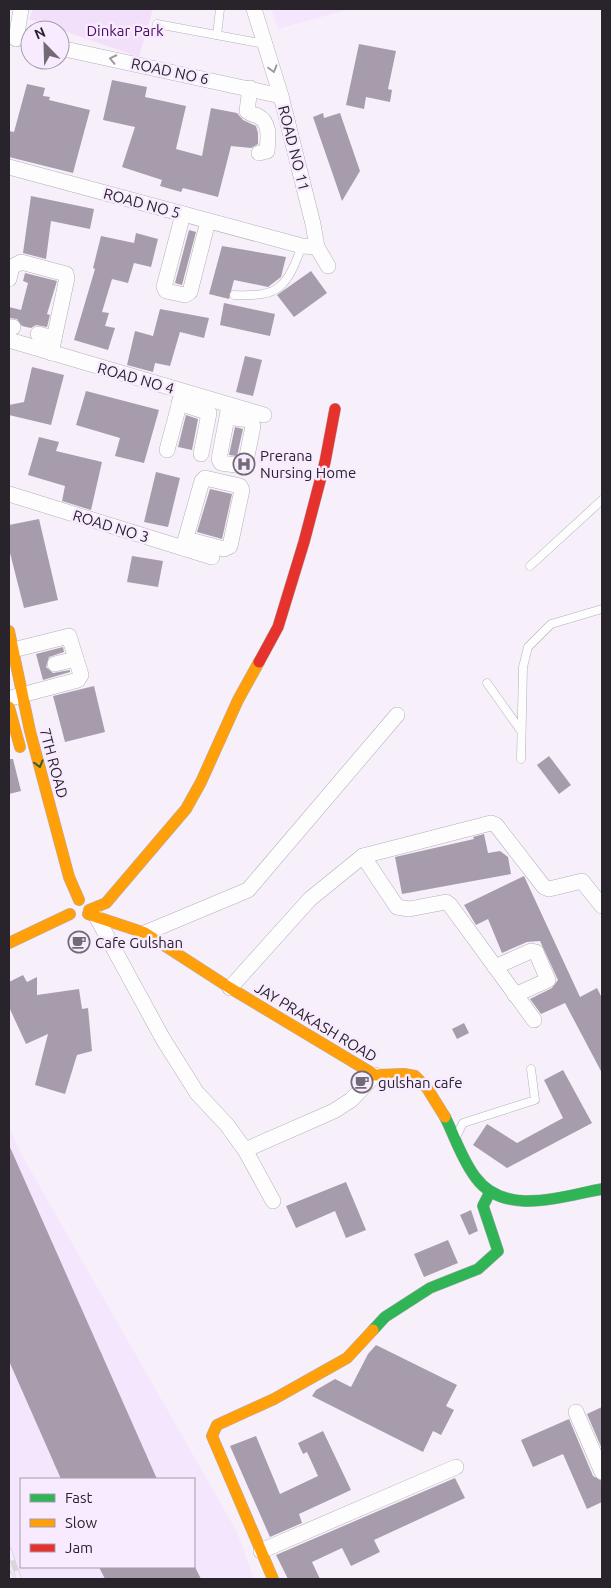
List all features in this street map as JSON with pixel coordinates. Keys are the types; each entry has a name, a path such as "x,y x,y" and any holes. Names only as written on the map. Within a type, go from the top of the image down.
{"street":[{"path":"16,37 21,9"},
{"name":"ROAD NO 11","path":"254,9 280,96 313,224 309,247 328,266"},
{"name":"ROAD NO 6","path":"70,50 280,96"},
{"path":"250,88 247,113 259,117 264,122 268,134 267,151 259,153"},
{"name":"ROAD NO 5","path":"9,167 182,220 309,247"},
{"path":"182,220 164,287 166,290 185,295 190,292 206,226"},
{"path":"9,278 15,263 21,262 66,274 67,278 51,353"},
{"name":"ROAD NO 4","path":"10,331 51,353 181,397 228,411 264,414"},
{"path":"38,334 54,338"},
{"path":"181,397 194,412 209,413 201,454"},
{"path":"167,450 181,397"},
{"path":"9,943 82,910 106,903 186,809 201,782 238,700 278,627 304,542 325,462 335,410"},
{"path":"205,478 240,486 242,490 230,546 224,549 185,544 205,478"},
{"name":"ROAD NO 3","path":"9,494 185,544 212,557"},
{"name":"7TH ROAD","path":"9,631 15,697 30,731 69,877 82,910"},
{"path":"11,651 66,635 71,638 81,675 78,680 15,697"},
{"path":"55,664 76,659"},
{"path":"9,707 12,727 23,756"},
{"path":"145,933 248,890 396,715"},
{"path":"12,727 30,731"},
{"path":"34,793 60,878 198,1093 227,1125 245,1150 273,1201"},
{"path":"230,988 310,899 363,856 491,823 496,825 544,887 549,889 582,881 602,906"},
{"path":"363,856 397,907 408,909 446,902 450,905 534,1020"},
{"name":"JAY PRAKASH ROAD","path":"82,910 145,933 230,988 375,1075 385,1076 402,1073 420,1079 446,1119 468,1167 490,1192"},
{"path":"495,967 531,951 536,952 548,980 516,995"},
{"path":"245,1150 334,1111 351,1100 375,1075"},
{"path":"273,1579 212,1436 213,1430 217,1425 274,1399 347,1358 385,1317 430,1288 478,1269 498,1251 483,1206 490,1192 528,1201 602,1189"},
{"path":"576,1412 602,1472"},
{"path":"261,1551 456,1467"}],"lane":[{"path":"217,35 220,9"},
{"path":"157,24 265,44"},
{"path":"234,295 260,296 276,290 309,247"},
{"path":"530,566 602,500"},
{"path":"521,759 523,667 528,647 551,624 602,609"},
{"path":"486,683 521,731"},
{"path":"455,1139 463,1123 535,1100 531,1069"}],"shaded area":[{"path":"271,9 350,9 278,29"},
{"path":"9,1127 20,1152 237,1532 254,1579 9,1579"}],"green space":[{"name":"Dinkar Park","path":"33,9 153,9 139,57 70,33 70,20 29,19"}],"building":[{"path":"359,44 396,51 388,89 392,90 390,102 366,97 364,109 346,105"},
{"path":"112,80 147,87 145,97 186,106 176,149 202,156 211,108 237,113 243,120 256,126 258,144 251,148 231,146 218,197 183,188 181,192 160,186 162,180 122,167 135,127 103,120"},
{"path":"27,84 45,88 43,96 50,97 49,100 90,110 73,173 9,157 9,131 14,132"},
{"path":"323,113 324,118 340,113 360,171 342,201 313,117"},
{"path":"31,196 94,209 90,229 51,221 46,259 23,253"},
{"path":"189,230 196,232 182,285 175,283"},
{"path":"136,233 158,239 151,267 134,263 128,283 112,279 102,312 109,313 105,326 115,328 108,350 74,340 95,269 93,268 101,236 134,243"},
{"path":"222,246 286,257 281,277 268,287 234,280 229,299 209,294"},
{"path":"311,271 327,293 294,317 277,295"},
{"path":"25,273 57,281 47,314 50,315 47,327 36,325 31,328 22,326 17,319 9,318 9,307 21,310 28,283 23,281"},
{"path":"224,303 275,314 270,336 220,325"},
{"path":"160,309 209,318 204,338 180,332 170,366 155,363 153,372 127,365 135,331 153,336"},
{"path":"245,356 262,360 253,396 236,392"},
{"path":"32,367 64,375 51,425 9,415 9,405 24,402"},
{"path":"86,391 159,410 144,463 115,456 120,438 76,425"},
{"path":"186,415 198,419 192,450 178,447"},
{"path":"235,427 243,429 237,456 229,455"},
{"path":"39,437 59,442 56,451 102,462 91,510 62,501 65,486 28,475"},
{"path":"156,472 180,478 168,527 144,522"},
{"path":"210,489 232,494 222,539 197,532"},
{"path":"39,519 58,600 24,608 9,549 9,525"},
{"path":"132,556 163,561 158,587 127,582"},
{"path":"63,647 64,652 49,657 46,667 53,673 70,670 70,672 43,680 36,654"},
{"path":"94,686 105,732 65,742 53,696"},
{"path":"549,756 571,785 559,794 537,765"},
{"path":"9,759 13,759 21,791 9,794"},
{"path":"484,834 488,853 500,851 508,857 511,874 402,894 395,857 474,839 473,837"},
{"path":"524,876 580,997 597,988 602,998 602,1073 565,1003 541,1014 530,999 552,988 558,980 540,941 527,942 502,953 488,919 476,925 464,905"},
{"path":"23,975 27,982 37,977 37,995 79,989 82,1009 88,1008 92,1051 77,1055 65,1094 35,1085 48,1034 26,1044 9,1007 9,982"},
{"path":"464,1023 469,1033 457,1039 452,1029"},
{"path":"563,1070 592,1123 507,1168 473,1145 487,1124 517,1143 563,1118 544,1080"},
{"path":"9,1145 157,1478 61,1478 9,1361"},
{"path":"346,1182 366,1230 346,1238 335,1211 296,1228 286,1206"},
{"path":"471,1210 478,1231 469,1235 460,1215"},
{"path":"448,1240 458,1263 424,1277 414,1254"},
{"path":"376,1345 457,1385 446,1406 454,1410 441,1435 433,1431 423,1452 312,1396 316,1390 335,1379 351,1387 368,1354"},
{"path":"602,1407 602,1449 587,1414"},
{"path":"569,1419 593,1476 602,1481 602,1502 587,1509 563,1454 533,1467 521,1440"},
{"path":"323,1431 351,1490 299,1514 302,1523 270,1537 230,1446 256,1436 280,1494 318,1476 307,1452 303,1454 298,1443"},
{"path":"455,1478 465,1498 374,1540 380,1552 351,1566 342,1548 312,1562 320,1579 288,1579 276,1555"},
{"path":"195,1567 201,1579 105,1579 100,1568"}],"railway":[{"path":"9,1550 19,1579"},
{"path":"9,1573 11,1579"}],"traffic: fast":[{"path":"445,1117 471,1171 488,1190 502,1197 535,1201 602,1189"},
{"path":"373,1330 385,1317 430,1288 478,1269 498,1251 483,1206 490,1192"}],"traffic: slow":[{"path":"9,631 30,731 69,877 79,900"},
{"path":"89,910 106,903 186,809 201,782 238,700 259,662"},
{"path":"9,707 20,747"},
{"path":"9,943 70,914"},
{"path":"88,914 145,933 230,988 375,1075 404,1074 415,1076 427,1088 445,1117"},
{"path":"273,1579 212,1436 217,1425 274,1399 347,1358 373,1330"}],"traffic: jam":[{"path":"259,662 278,627 304,542 325,462 335,409"}],"place":[{"name":"Prerana Nursing Home","path":"244,464"},
{"name":"Cafe Gulshan","path":"79,942"},
{"name":"gulshan cafe","path":"362,1082"}]}
